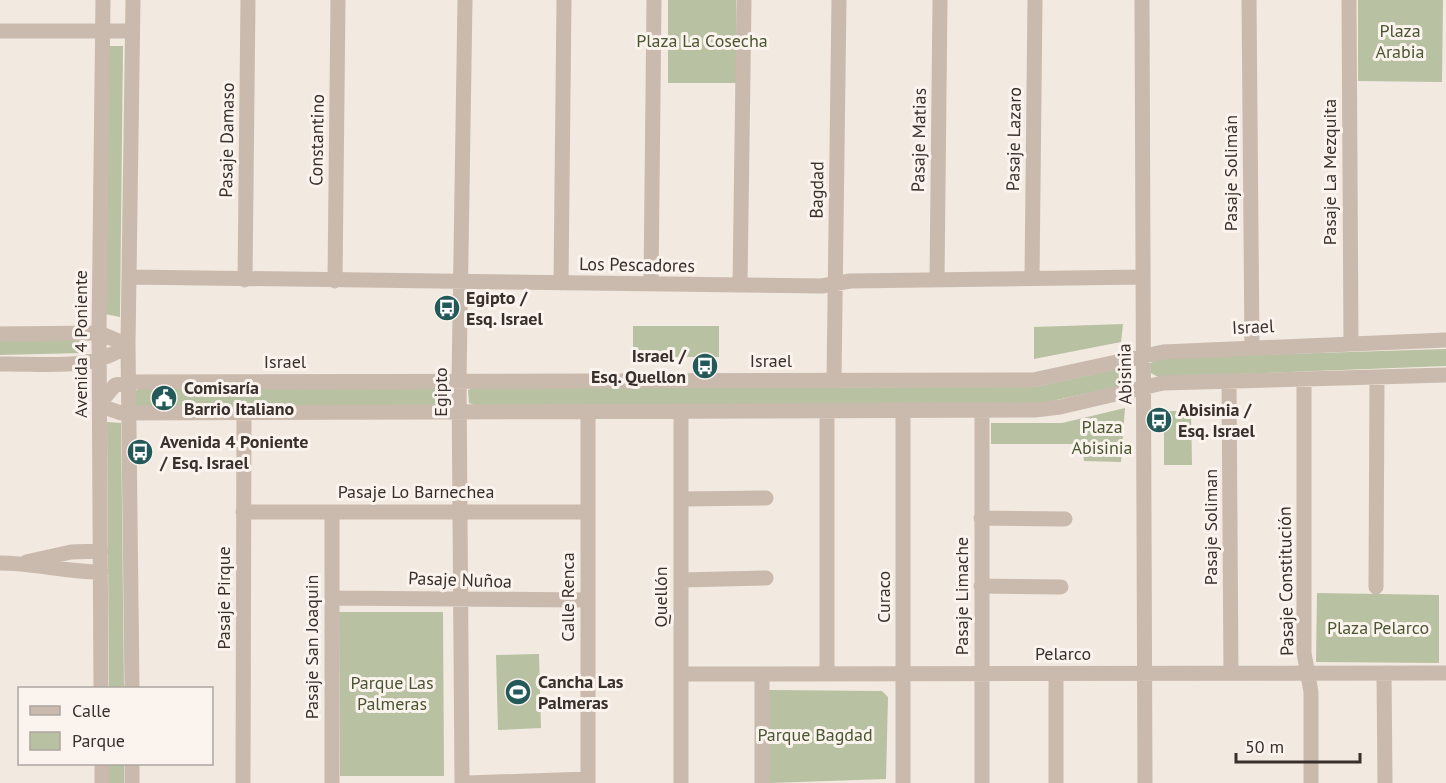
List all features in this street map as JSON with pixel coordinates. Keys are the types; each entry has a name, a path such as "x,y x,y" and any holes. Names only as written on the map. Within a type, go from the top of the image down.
{"street":[{"name":"Avenida 4 Poniente","path":"101,687 99,333 103,0"},
{"path":"132,687 128,345 133,0"},
{"name":"Pasaje Damaso","path":"245,279 248,0"},
{"name":"Constantino","path":"335,280 338,0"},
{"name":"Egipto","path":"462,783 459,381 465,0"},
{"path":"561,283 564,0"},
{"path":"651,284 654,0"},
{"path":"740,285 744,0"},
{"name":"Bagdad","path":"834,380 839,0"},
{"name":"Pasaje Matias","path":"937,279 940,0"},
{"name":"Pasaje Lazaro","path":"1032,278 1035,0"},
{"name":"Abisinia","path":"1142,0 1145,783"},
{"name":"Pasaje Solimán","path":"1249,0 1252,346"},
{"name":"Pasaje La Mezquita","path":"1349,0 1351,343"},
{"path":"0,31 132,31"},
{"name":"Los Pescadores","path":"129,277 822,286 850,281 1143,277"},
{"path":"0,334 99,333 128,345"},
{"name":"Israel","path":"129,382 1033,380 1162,352 1252,346 1446,340"},
{"path":"0,364 89,363 128,345"},
{"path":"129,382 115,385 101,404 113,412 130,413 1047,409 1163,383 1446,375"},
{"path":"1376,587 1377,377"},
{"name":"Pasaje Constitución","path":"1304,379 1304,653 1311,692 1311,783"},
{"name":"Pasaje Soliman","path":"1230,381 1232,673"},
{"path":"826,674 827,410"},
{"name":"Curaco","path":"903,410 903,783"},
{"name":"Pasaje Limache","path":"982,410 982,783"},
{"name":"Calle Renca","path":"588,411 588,781"},
{"name":"Quellón","path":"681,411 681,783"},
{"name":"Pasaje Pirque","path":"243,783 244,412"},
{"path":"681,499 766,498"},
{"name":"Pasaje Lo Barnechea","path":"243,512 588,512"},
{"name":"Pasaje San Joaquin","path":"332,512 332,783"},
{"path":"981,518 1065,519"},
{"path":"0,563 23,563 71,552 101,551"},
{"path":"23,563 52,570 101,572"},
{"path":"681,580 766,578"},
{"path":"981,586 1061,586"},
{"name":"Pasaje Nuñoa","path":"332,598 588,600"},
{"path":"1384,673 1384,783"},
{"name":"Pelarco","path":"681,674 1446,673"},
{"path":"762,674 762,783"},
{"path":"1056,674 1056,783"},
{"path":"102,765 102,783"},
{"path":"132,765 132,783"},
{"path":"467,783 588,781"}],"green space":[{"name":"Plaza La Cosecha","path":"668,0 736,0 737,83 668,83"},
{"name":"Plaza Arabia","path":"1358,0 1443,0 1442,82 1358,81"},
{"path":"109,46 123,46 120,317 105,314"},
{"path":"1123,324 1121,342 1034,359 1034,327"},
{"path":"633,326 719,326 719,357 633,357"},
{"path":"0,340 82,340 83,353 0,355"},
{"path":"1446,349 1446,366 1158,377 1151,373 1151,363 1157,358"},
{"path":"1122,368 1127,376 1126,385 1037,404 474,405 469,403 468,390 473,388 1035,387"},
{"path":"444,387 449,396 445,406 137,407 133,403 134,392 138,389"},
{"name":"Plaza Abisinia","path":"1125,408 1121,462 1084,461 1082,444 991,444 991,423 1062,423"},
{"path":"1164,411 1191,411 1192,465 1164,465"},
{"path":"107,422 121,423 124,687 109,687"},
{"name":"Plaza Pelarco","path":"1317,593 1439,595 1439,663 1316,662"},
{"name":"Parque Las Palmeras","path":"339,612 443,612 444,776 340,776"},
{"name":"Cancha Las Palmeras","path":"539,654 541,728 498,730 496,655"},
{"name":"Parque Bagdad","path":"769,690 882,691 888,697 886,779 769,783"},
{"path":"109,765 124,765 124,783 109,783"}],"place":[{"name":"Egipto / Esq. Israel","path":"447,308"},
{"name":"Israel / Esq. Quellon","path":"705,366"},
{"name":"Comisaría Barrio Italiano","path":"164,398"},
{"name":"Abisinia / Esq. Israel","path":"1159,420"},
{"name":"Avenida 4 Poniente / Esq. Israel","path":"140,452"},
{"name":"Cancha Las Palmeras","path":"518,692"}]}
